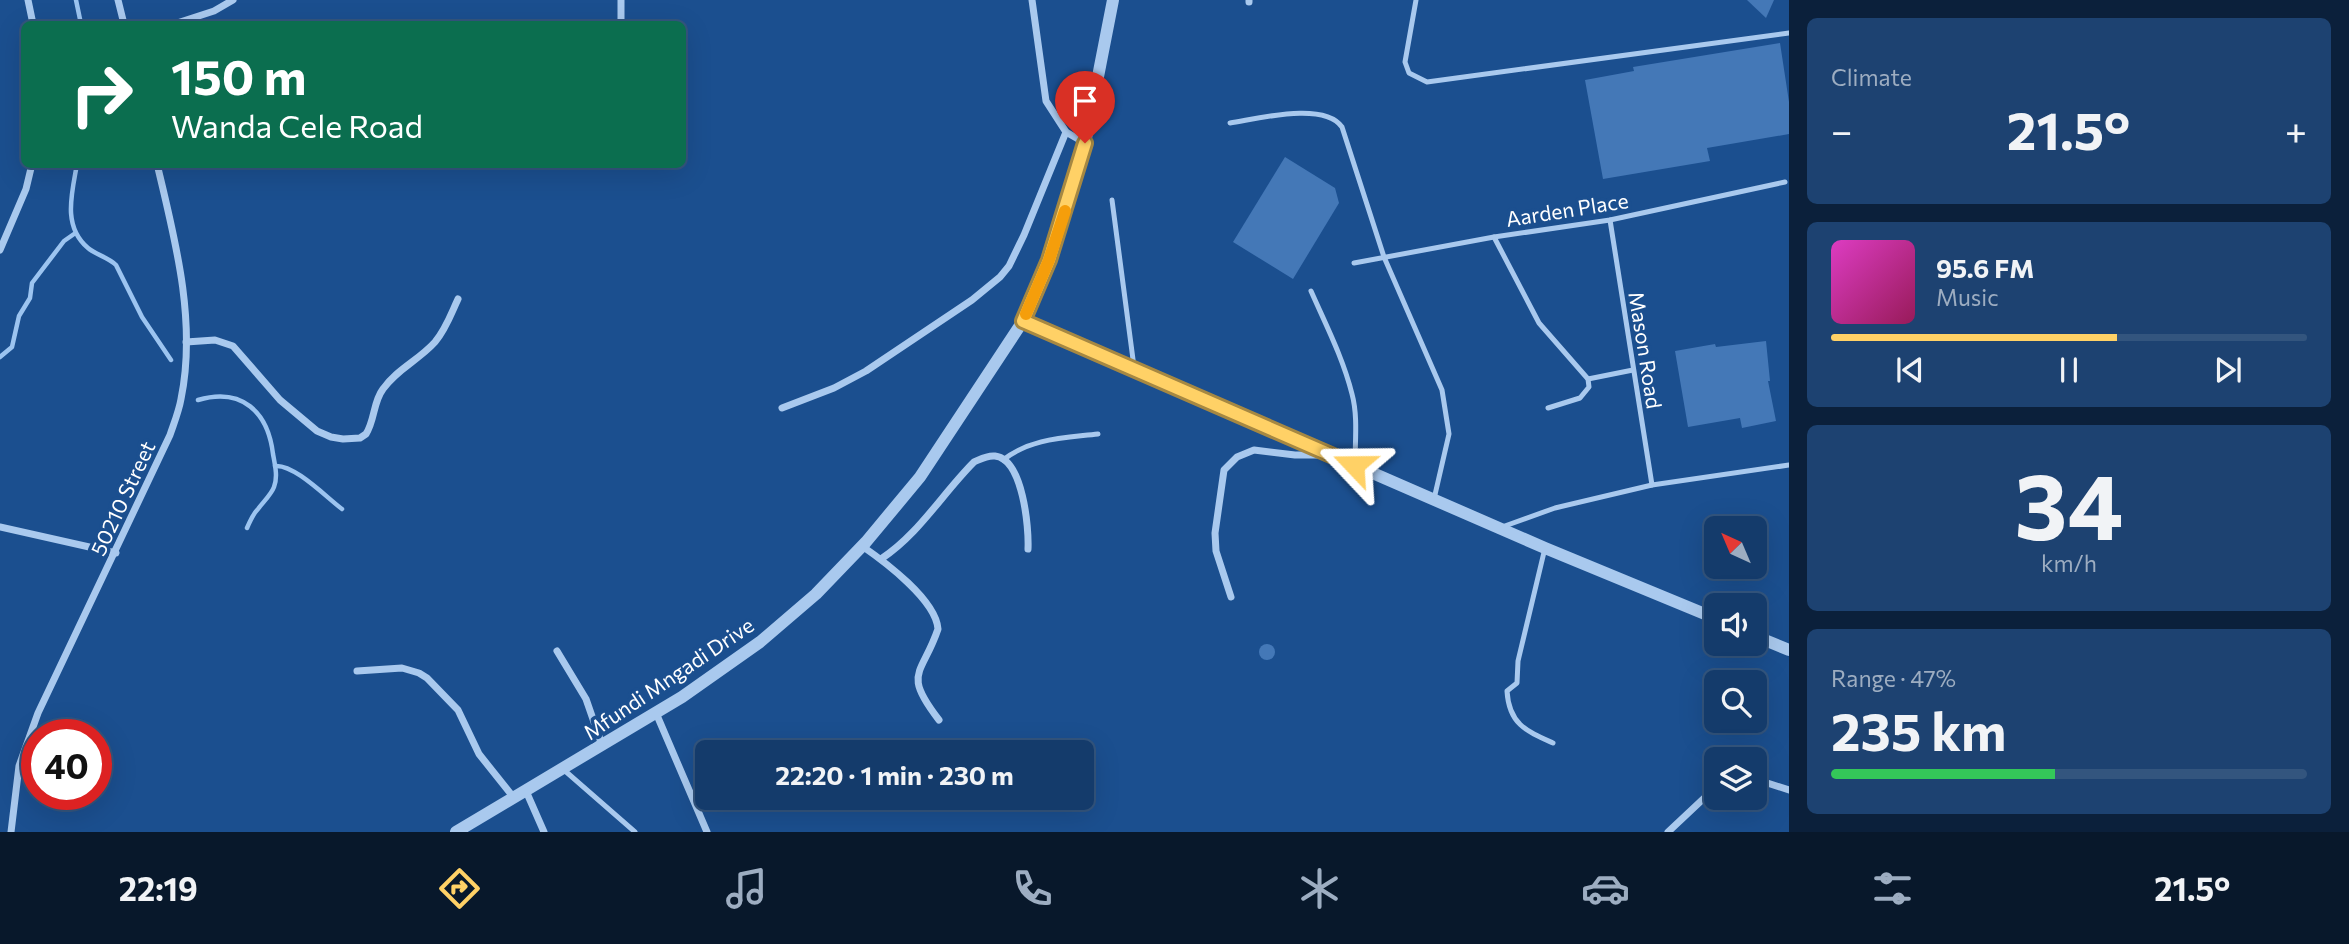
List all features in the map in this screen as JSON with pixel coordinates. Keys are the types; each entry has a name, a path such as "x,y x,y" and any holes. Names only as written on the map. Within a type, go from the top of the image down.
{"street":[{"path":"28,0 32,21"},
{"path":"118,0 123,21"},
{"path":"182,21 233,0"},
{"path":"621,0 621,21"},
{"path":"1032,0 1046,101 1066,132 1085,143"},
{"name":"Mfundi Mngadi Drive","path":"456,832 656,713 760,642 816,594 862,546 920,477 1023,321 1049,260 1085,143 1112,0"},
{"path":"782,408 834,388 866,370 972,300 1000,277 1009,266 1024,235 1066,132"},
{"path":"0,250 26,189 31,168"},
{"name":"50210 Street","path":"11,832 19,766 38,713 170,435 181,399 186,342 179,267 158,168"},
{"path":"186,342 215,340 233,346 280,400 306,423 331,438 353,439 366,434 376,400 385,385 403,367 426,351 444,330 458,299"},
{"path":"1023,321 1704,615"},
{"path":"1231,597 1216,551 1215,533 1224,470 1237,457 1254,450 1295,455 1331,454"},
{"path":"881,559 894,551 919,526 974,462 994,456 1003,460 1013,472 1021,492 1027,522 1028,549"},
{"path":"0,527 116,553"},
{"path":"862,546 898,574 938,622 938,629 923,659 918,677 924,700 939,720"},
{"path":"1767,641 1789,650"},
{"path":"557,651 586,699 603,746"},
{"path":"357,671 402,668 427,678 458,710 479,754 514,798"},
{"path":"656,713 707,832"},
{"path":"1767,783 1789,790"},
{"path":"526,791 544,832"},
{"path":"1668,832 1704,798"}],"lane":[{"path":"1416,0 1405,67 1414,77 1427,82 1789,33"},
{"path":"1230,123 1294,114 1327,115 1339,122 1384,257 1442,390 1448,415 1447,447 1434,499"},
{"name":"Aarden Place","path":"1354,263 1494,237 1610,220 1784,182"},
{"path":"1112,200 1135,370"},
{"name":"Mason Road","path":"1610,220 1652,485"},
{"path":"1494,237 1539,323 1588,379 1589,387 1580,398 1548,408"},
{"path":"1311,291 1353,395 1356,421 1354,465"},
{"path":"1588,379 1633,370"},
{"path":"1003,460 1017,449 1039,441 1098,435"},
{"path":"1500,527 1555,508 1652,485 1789,465"},
{"path":"1545,548 1518,660 1517,683 1507,691 1508,704 1524,730 1553,743"},
{"path":"564,769 635,832"}],"building":[{"path":"1747,0 1774,0 1766,18"},
{"path":"1780,43 1789,102 1789,134 1707,148 1710,161 1603,179 1585,80 1634,71 1633,67"},
{"path":"1285,157 1335,188 1339,203 1293,279 1233,242"},
{"path":"1766,341 1768,381 1776,421 1742,428 1740,418 1688,427 1675,351 1715,344 1716,347"},
{"path":"1267,644 1273,646 1273,658 1267,660 1261,658 1259,652 1261,646"}],"waterway":[{"path":"76,0 80,21"},
{"path":"76,168 71,209 75,230 88,248 116,265 142,317 171,360"},
{"path":"0,357 12,347 19,316 30,298 32,283 64,241 74,234"},
{"path":"198,400 214,397 240,400 259,415 270,439 275,462 275,483 247,528"},
{"path":"275,466 291,470 342,509"}],"slow traffic":[{"path":"1026,314 1049,260 1065,211"}],"route":[{"path":"1085,143 1049,260 1023,321 1354,465"}]}
